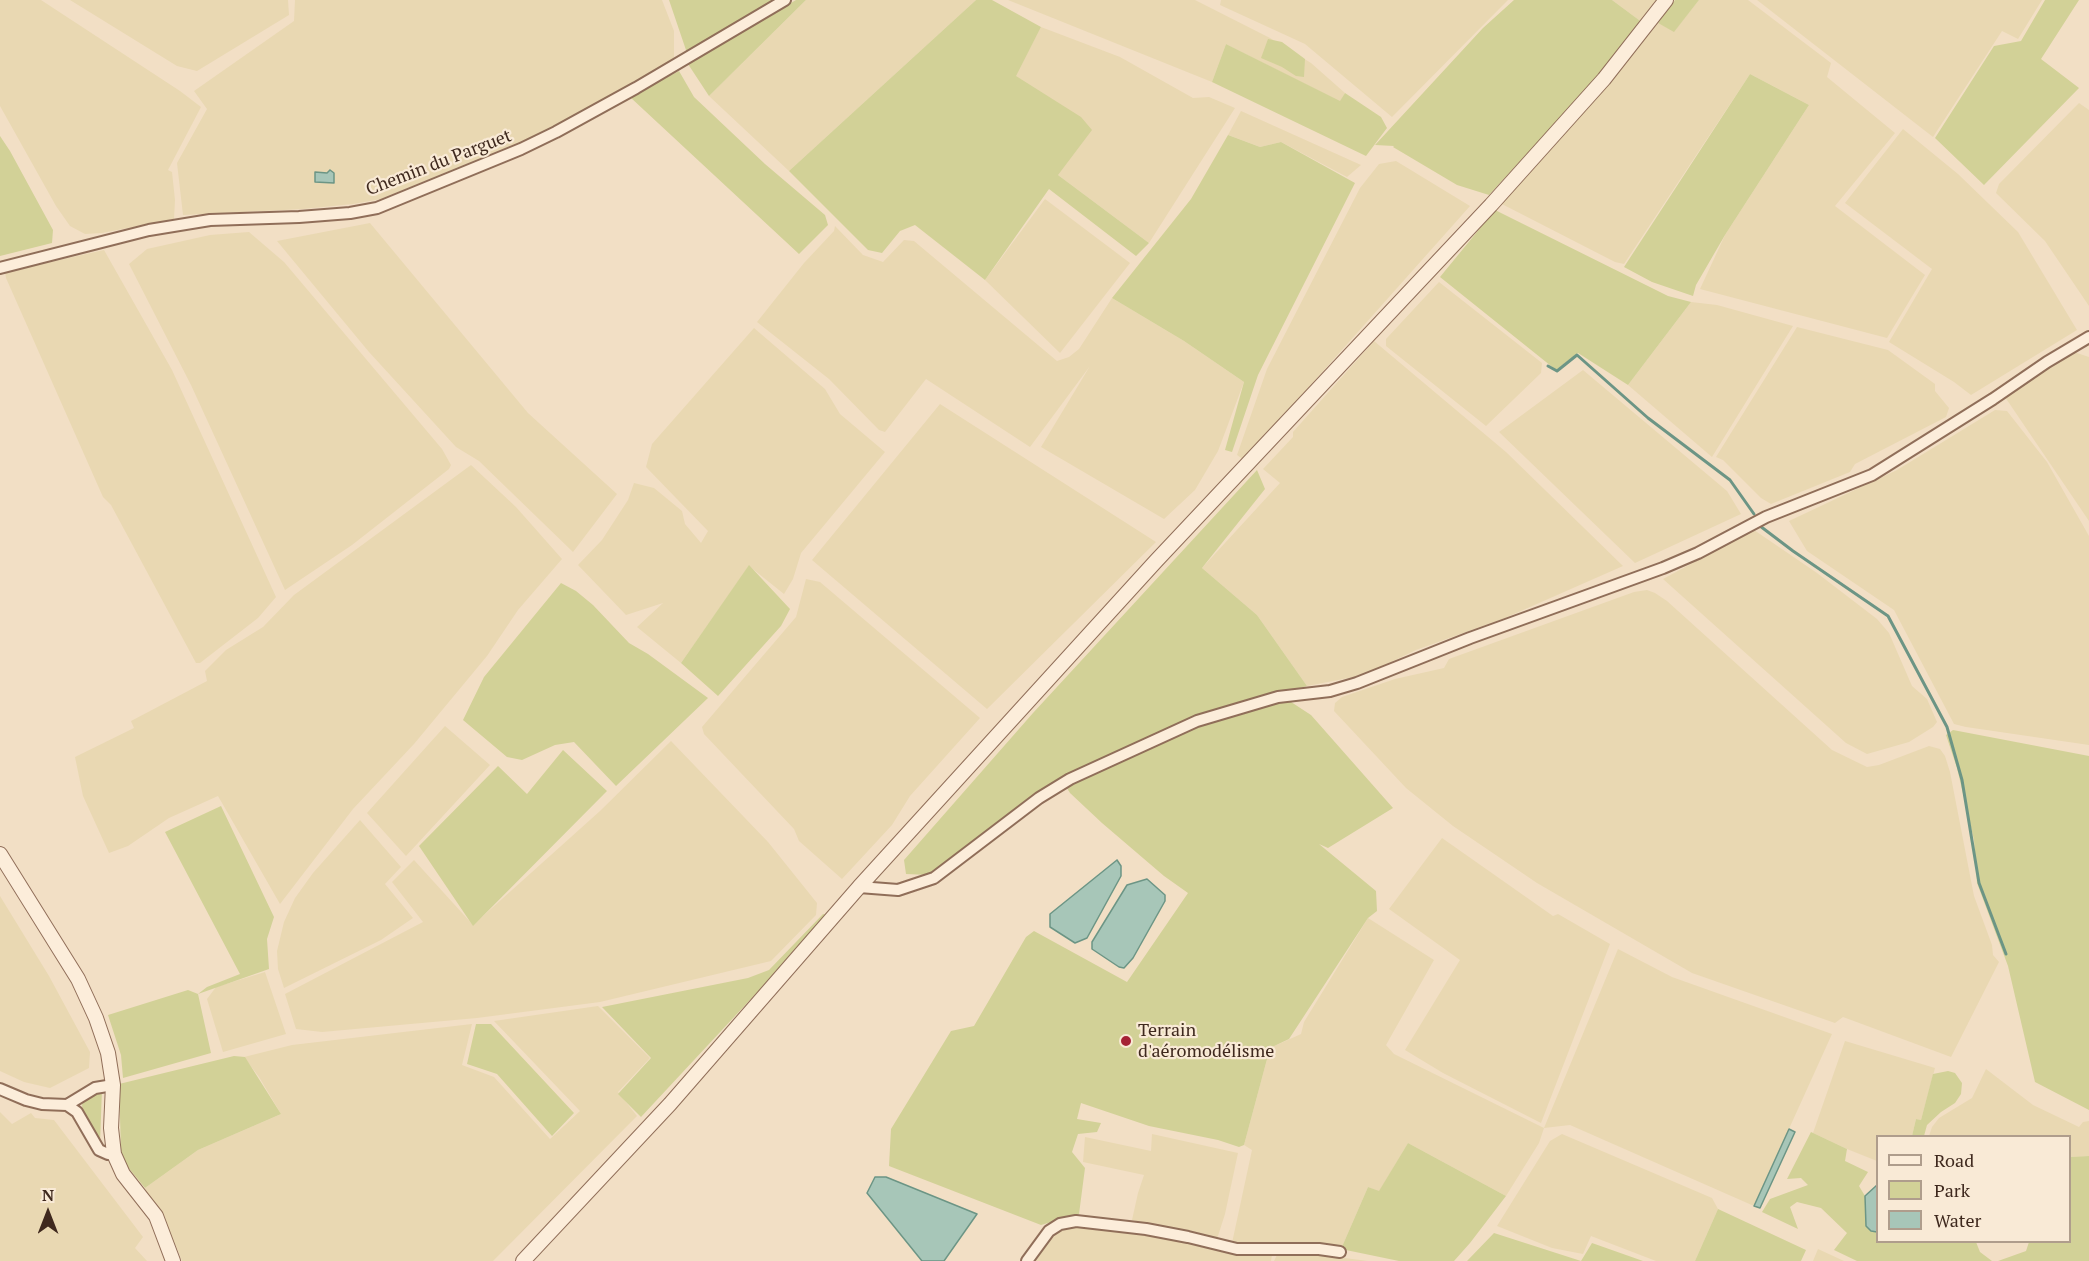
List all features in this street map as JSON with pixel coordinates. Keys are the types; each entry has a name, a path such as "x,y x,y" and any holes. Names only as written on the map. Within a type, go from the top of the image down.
{"street":[{"name":"Chemin du Parguet","path":"0,268 149,230 210,220 350,213 377,208 521,149 556,132 645,83 785,0"},
{"path":"523,1261 670,1104 859,887 1156,561 1491,205 1604,79 1666,0"},
{"path":"859,887 898,890 934,878 1039,798 1070,779 1197,721 1278,697 1330,691 1357,683 1470,638 1664,568 1766,517 1872,476 2089,337"},
{"path":"0,854 78,979 96,1018 108,1053 112,1085 111,1128 114,1154 123,1174 156,1216 172,1261"},
{"path":"67,1105 95,1088 112,1085"},
{"path":"0,1089 42,1104 67,1105 77,1112 99,1150 114,1154"},
{"path":"1028,1261 1049,1231 1060,1224 1076,1221 1146,1229 1237,1249 1319,1249 1340,1252"}],"shaded area":[{"path":"0,0 41,0 201,107 168,170 172,172 175,200 174,219 102,233 85,234 70,226 56,206 0,106"},
{"path":"70,0 288,0 289,15 197,71 177,66"},
{"path":"295,0 662,0 674,31 674,60 537,135 381,199 303,209 183,215 177,163 207,109 194,91 294,21"},
{"path":"806,0 976,0 789,171 709,96"},
{"path":"1008,0 1195,0 1270,38 1311,63 1345,93 1340,102 1226,44 1212,82"},
{"path":"1221,0 1508,0 1392,117 1305,44 1220,5"},
{"path":"1612,0 1661,0 1643,23"},
{"path":"1699,0 1748,0 1831,63 1827,77 1895,133 1835,206 1925,275 1887,338 1700,289 1725,235 1809,105 1750,74 1624,264 1615,262 1498,202 1603,90 1658,23 1674,31"},
{"path":"1757,0 2042,0 2018,39 2002,31 1933,137"},
{"path":"1041,27 1120,57 1193,98 1209,97 1235,108 1149,243 1058,175 1015,76"},
{"path":"2079,103 2089,110 2089,306 2045,241 1996,193 1999,184"},
{"path":"1241,111 1361,165 1347,177 1281,142 1260,147 1228,135"},
{"path":"1903,129 1958,174 2018,232 2077,330 1971,395 1889,342 1932,269 1845,203"},
{"path":"1396,161 1470,206 1244,460 1237,455 1267,369 1360,188 1379,164"},
{"path":"1045,199 1130,263 1060,353 985,280"},
{"path":"370,223 528,413 617,494 573,552 479,461 456,447 369,352 277,241"},
{"path":"835,226 863,255 883,262 904,240 914,241 1057,361 1069,357 1079,349 1112,298 1184,341 1244,382 1218,451 1195,490 1164,519 1041,447 1090,366 1030,447 926,379 885,432 879,430 829,379 757,322 804,263 834,231"},
{"path":"249,232 284,262 442,449 451,465 449,469 352,545 285,590 191,385 129,264 147,249 210,235"},
{"path":"104,250 172,370 276,597 258,618 200,663 196,663 111,505 103,497 6,278 5,272"},
{"path":"1439,282 1542,363 1541,373 1486,426 1386,346 1386,339"},
{"path":"1691,302 1717,305 1793,326 1712,457 1628,385"},
{"path":"1797,327 1888,350 1935,384 1935,391 1949,408 1946,417 1855,464 1850,472 1771,504 1761,498 1723,460 1716,457"},
{"path":"754,328 825,389 840,414 885,452 801,553 793,579 784,594 749,566 681,663 637,627 663,603 626,615 578,565 602,540 628,500 634,483 654,488 682,511 685,524 701,543 708,531 646,467 652,444"},
{"path":"1374,341 1506,452 1623,566 1505,618 1416,650 1364,675 1307,686 1257,615 1202,568 1280,483 1263,469"},
{"path":"2074,352 2089,357 2089,521 2005,397"},
{"path":"1583,370 1727,491 1741,514 1635,563 1499,432"},
{"path":"940,404 1156,542 987,709 812,560"},
{"path":"1995,410 2007,411 2047,462 2089,536 2089,745 1954,724 1894,610 1807,551 1789,521 1897,470"},
{"path":"471,465 516,507 562,559 518,610 487,656 414,744 353,809 280,904 218,796 169,818 128,846 109,853 83,796 75,757 134,728 131,721 207,681 205,671 226,650 263,627 294,595"},
{"path":"1754,530 1817,573 1877,619 1889,633 1912,686 1927,699 1937,722 1933,727 1909,742 1867,754 1846,743 1663,579"},
{"path":"806,579 820,582 980,718 910,796 892,825 842,879 799,841 794,829 704,734 702,727 796,617"},
{"path":"1647,590 1667,601 1832,750 1867,767 1879,765 1929,746 1940,749 1945,756 1974,896 1992,945 1993,955 1999,962 1951,1057 1843,1017 1835,1023 1692,973 1537,883 1453,826 1406,788 1334,711 1335,703 1342,697 1395,679 1444,668 1449,659 1634,592"},
{"path":"445,726 490,765 406,856 367,813"},
{"path":"671,741 768,842 817,903 816,915 771,961 600,1002 477,1018 322,1032 296,1029 285,994 423,922 392,882 414,860 473,925 600,811"},
{"path":"360,820 401,867 385,884 413,918 381,940 284,988 278,969 277,951 284,922 295,898 313,873"},
{"path":"1442,838 1553,916 1558,914 1610,944 1541,1123 1443,1073 1405,1050 1460,960 1389,909"},
{"path":"0,896 49,976 90,1052 89,1068 50,1088 24,1082 0,1071"},
{"path":"1368,918 1434,960 1386,1045 1394,1054 1544,1128 1539,1143 1506,1196 1408,1143 1379,1192 1368,1187 1341,1249 1249,1247 1232,1243 1252,1150 1244,1145 1270,1048 1301,1034 1304,1022"},
{"path":"1618,949 1672,977 1832,1034 1754,1206 1570,1125 1544,1128"},
{"path":"265,972 286,1034 223,1052 207,999 216,987"},
{"path":"598,1006 650,1058 618,1092 637,1116 493,1261 182,1261 176,1246 152,1210 145,1188 198,1150 281,1114 244,1057 292,1045 472,1024 462,1065 494,1077 550,1139 580,1111 494,1021"},
{"path":"1845,1041 1935,1068 1921,1120 1916,1119 1912,1135 1876,1135 1876,1161 1813,1133"},
{"path":"1986,1069 2033,1105 2079,1127 2083,1122 2089,1121 2089,1156 2071,1157 2071,1135 1929,1135 1939,1118 1972,1098"},
{"path":"0,1112 12,1124 31,1113 35,1118 54,1120 143,1237 135,1248 147,1261 0,1261"},
{"path":"1152,1134 1238,1153 1225,1214 1217,1239 1132,1220 1144,1175 1083,1162 1085,1137 1151,1151"},
{"path":"1562,1134 1712,1198 1718,1209 1695,1261 1656,1261 1591,1236 1583,1254 1552,1248 1497,1226 1550,1141"},
{"path":"1075,1224 1228,1251 1272,1255 1271,1261 1033,1261 1058,1229"},
{"path":"1818,1249 1844,1261 1813,1261"},
{"path":"1278,1253 1305,1253 1368,1261 1274,1261"}],"green space":[{"path":"669,0 777,0 687,53"},
{"path":"796,0 806,0 709,96 688,64"},
{"path":"976,0 992,0 1041,27 1016,76 1081,117 1092,130 1058,175 1149,243 1136,256 1049,189 985,280 915,225 900,231 882,253 868,250 789,171"},
{"path":"1514,0 1612,0 1643,23 1620,53 1489,195 1457,185 1394,146 1375,145 1483,28"},
{"path":"1675,0 1699,0 1674,32 1658,23"},
{"path":"2045,0 2079,0 2041,59 2079,88 1984,185 1935,138 1994,46 2021,41"},
{"path":"1268,39 1282,42 1305,59 1304,77 1296,76 1261,58"},
{"path":"1226,44 1340,101 1345,93 1381,117 1387,128 1366,156 1212,82"},
{"path":"679,71 694,97 765,164 825,215 828,225 799,254 630,97"},
{"path":"1750,74 1809,105 1725,235 1696,285 1693,296 1652,282 1624,267"},
{"path":"1228,135 1260,147 1281,142 1355,183 1258,375 1232,452 1225,450 1244,382 1184,341 1112,298 1191,199"},
{"path":"0,136 53,230 52,243 0,256"},
{"path":"1495,210 1668,296 1691,302 1628,385 1578,353 1556,370 1440,277"},
{"path":"1257,470 1265,489 1202,568 1257,615 1307,686 1192,718 1064,776 993,830 928,875 906,874 904,860 1033,713"},
{"path":"749,565 790,609 781,626 718,696 681,663"},
{"path":"561,583 576,591 593,605 629,643 648,654 708,698 616,786 574,742 555,745 522,760 507,757 463,720 484,677"},
{"path":"1288,700 1311,715 1393,808 1328,848 1319,844 1376,891 1377,911 1368,918 1289,1039 1270,1048 1244,1145 1239,1147 1218,1140 1149,1126 1081,1103 1077,1119 1101,1123 1097,1132 1078,1134 1072,1152 1085,1168 1079,1214 1041,1225 889,1166 891,1129 951,1031 974,1026 1026,937 1034,931 1127,982 1188,893 1164,876 1102,823 1070,793 1065,785 1194,725 1203,725 1247,710"},
{"path":"1953,730 2089,756 2089,1110 2035,1082 2008,966 1977,883 1974,840 1957,768 1946,735"},
{"path":"563,750 607,791 473,926 419,846 498,766 527,794"},
{"path":"221,806 274,917 267,939 269,969 198,994 207,987 240,974 165,832"},
{"path":"823,914 829,915 641,1117 618,1094 651,1058 602,1007 748,978 769,970"},
{"path":"188,990 198,994 211,1053 123,1078 121,1055 108,1015"},
{"path":"476,1024 491,1024 574,1113 552,1136 497,1074 467,1064"},
{"path":"234,1056 245,1057 281,1114 198,1150 145,1188 127,1166 121,1151 119,1084"},
{"path":"1948,1071 1955,1073 1962,1083 1961,1094 1955,1103 1927,1125 1924,1135 1912,1135 1916,1119 1921,1120 1933,1074"},
{"path":"102,1089 100,1144 83,1112 82,1105 83,1100"},
{"path":"1811,1132 1847,1149 1845,1161 1868,1172 1859,1186 1865,1196 1866,1226 1876,1232 1876,1243 1976,1243 1980,1252 1992,1261 1857,1261 1834,1250 1847,1233 1821,1208 1797,1202 1790,1207 1798,1229 1762,1212 1770,1199 1808,1185 1801,1178 1787,1179"},
{"path":"1408,1143 1506,1196 1454,1261 1399,1261 1341,1249 1368,1187 1379,1191"},
{"path":"2089,1156 2089,1261 1998,1261 2026,1251 2029,1243 2071,1243 2071,1157"},
{"path":"1718,1209 1806,1250 1801,1261 1695,1261"},
{"path":"1494,1233 1581,1261 1467,1261"},
{"path":"1592,1243 1643,1261 1581,1261"}],"water":[{"path":"330,170 334,173 334,183 315,182 315,172 327,173"},
{"path":"1117,860 1121,866 1121,876 1087,938 1075,943 1050,927 1050,914"},
{"path":"1147,879 1165,895 1165,901 1133,958 1124,968 1119,967 1092,949 1092,942 1127,885"},
{"path":"1789,1129 1795,1132 1760,1208 1754,1206"},
{"path":"875,1177 886,1177 977,1214 944,1261 922,1261 867,1193"},
{"path":"1876,1186 1876,1232 1866,1226 1865,1196"}],"waterway":[{"path":"1548,366 1557,371 1577,355 1648,418 1730,480 1754,514"},
{"path":"1760,526 1888,616 1947,727 1962,780 1979,883 2006,954"}],"place":[{"name":"Terrain d'aéromodélisme","path":"1126,1041"}]}
